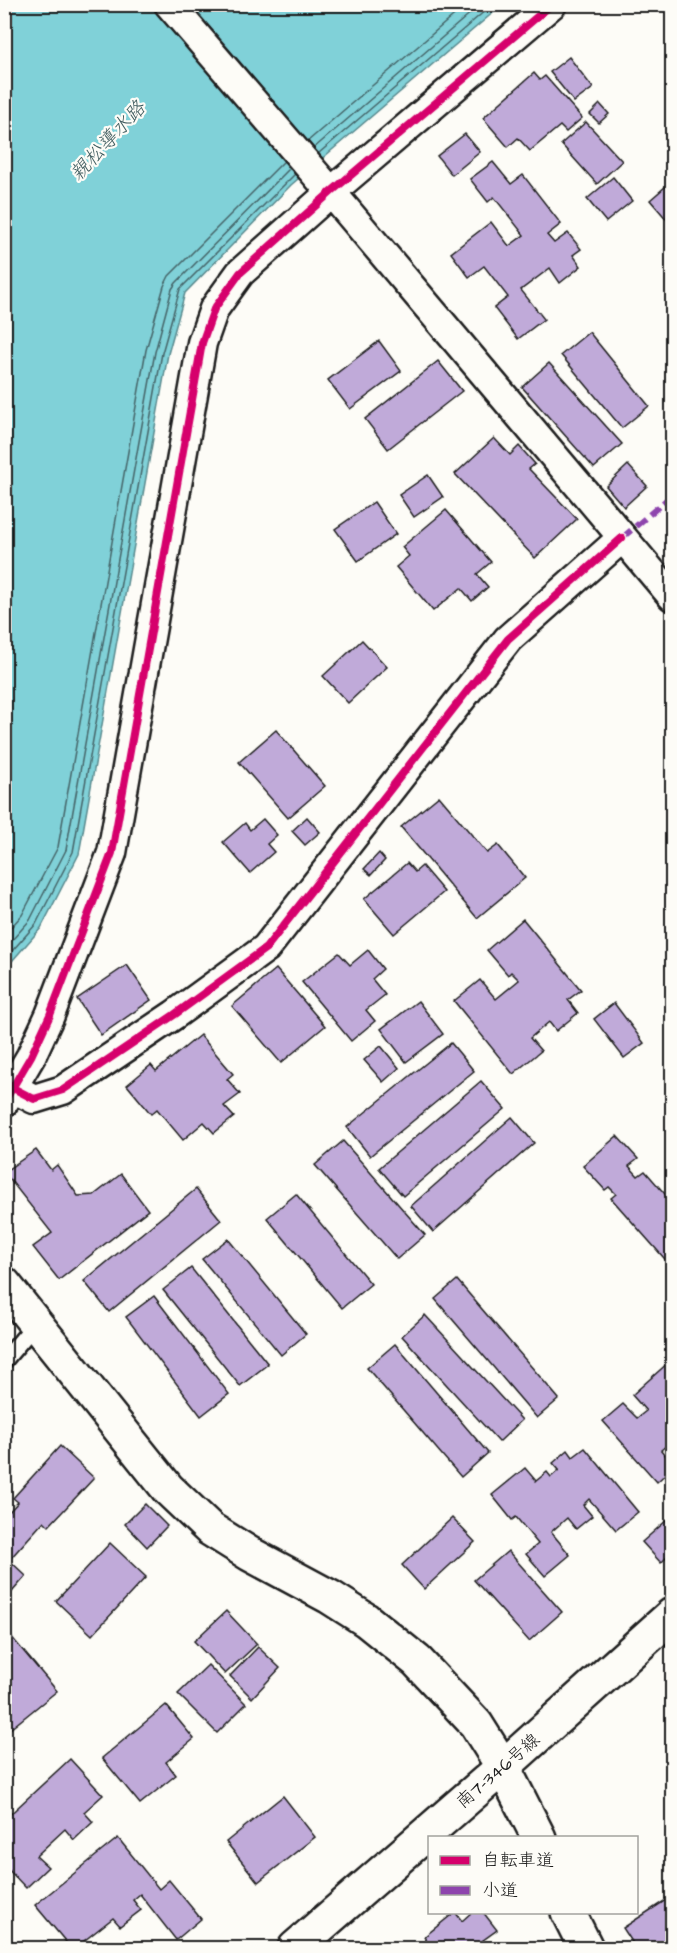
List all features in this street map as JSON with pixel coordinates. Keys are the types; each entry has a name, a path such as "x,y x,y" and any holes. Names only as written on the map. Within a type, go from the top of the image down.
{"street":[{"path":"169,4 672,596"},
{"path":"552,4 322,182 240,273 214,309 202,343 112,853 51,1015 7,1090 34,1099 63,1090 174,1015 266,948 508,639 622,538"},
{"path":"4,1284 168,1489 210,1529 250,1554 330,1597 366,1620 417,1661 476,1724 503,1767 538,1836"},
{"name":"南7-346号線","path":"294,1948 503,1767 672,1615"},
{"path":"569,1914 586,1948"}],"lane":[{"path":"4,1361 36,1323"}],"water":[{"name":"親松導水路","path":"5,5 502,5 291,185 185,293 168,354 79,854 41,928 5,969"}],"building":[{"path":"569,57 593,88 574,102 550,72"},
{"path":"534,73 540,80 545,76 582,118 566,132 560,126 530,151 518,138 508,147 483,118"},
{"path":"600,104 609,114 599,123 590,114"},
{"path":"586,122 622,161 597,184 561,144"},
{"path":"465,134 480,152 452,175 437,156"},
{"path":"493,162 511,184 523,175 561,224 547,235 554,243 568,233 581,249 573,255 581,266 560,283 550,268 521,290 544,319 518,339 494,308 508,297 484,266 469,277 451,253 491,222 509,246 524,235 494,197 488,202 470,179"},
{"path":"613,177 632,201 606,222 587,199"},
{"path":"672,181 672,218 668,221 650,200"},
{"path":"589,332 649,406 622,428 561,355"},
{"path":"379,341 401,371 350,409 328,380"},
{"path":"438,361 462,391 388,449 365,419"},
{"path":"549,363 622,444 594,468 522,387"},
{"path":"494,438 510,455 519,446 535,464 529,469 577,519 535,558 455,474"},
{"path":"628,465 647,486 624,507 606,486"},
{"path":"428,475 443,497 414,517 399,495"},
{"path":"374,502 396,534 358,561 335,529"},
{"path":"446,510 491,562 477,574 488,587 472,601 461,588 433,611 396,567 409,556 402,547"},
{"path":"362,640 387,667 348,703 323,676"},
{"path":"276,730 325,786 288,818 239,762"},
{"path":"439,796 487,853 498,845 525,878 477,918 401,827"},
{"path":"307,817 320,832 305,845 292,831"},
{"path":"263,819 277,835 267,844 274,852 250,873 223,842 245,823 250,830"},
{"path":"379,853 385,860 371,875 364,869"},
{"path":"407,863 415,872 422,866 444,892 394,934 364,899"},
{"path":"523,919 581,990 568,1000 578,1013 556,1031 549,1022 530,1038 541,1051 513,1074 454,1001 480,980 496,999 519,980 511,972 508,975 487,950"},
{"path":"368,950 383,969 372,979 385,995 366,1010 375,1021 351,1041 302,982 339,953 350,965"},
{"path":"127,965 151,1000 101,1035 77,999"},
{"path":"276,969 325,1026 281,1063 232,1006"},
{"path":"418,1001 443,1034 406,1062 381,1029"},
{"path":"614,1003 644,1043 624,1058 594,1019"},
{"path":"200,1035 233,1074 227,1079 240,1094 224,1106 234,1117 214,1133 204,1122 183,1140 157,1109 151,1114 127,1085 151,1065 156,1071"},
{"path":"451,1043 474,1071 370,1156 347,1127"},
{"path":"381,1046 399,1068 383,1082 364,1060"},
{"path":"481,1081 505,1109 403,1196 379,1168"},
{"path":"512,1117 534,1143 433,1232 411,1206"},
{"path":"617,1136 638,1159 629,1166 638,1176 645,1171 672,1202 672,1267 611,1198 616,1194 609,1187 605,1190 583,1166"},
{"path":"343,1141 425,1235 397,1259 315,1165"},
{"path":"36,1150 51,1170 57,1165 78,1196 94,1195 121,1174 148,1210 59,1280 33,1247 52,1233 4,1172"},
{"path":"196,1189 221,1220 109,1312 84,1281"},
{"path":"296,1194 371,1284 342,1308 267,1218"},
{"path":"228,1239 306,1334 281,1355 202,1259"},
{"path":"191,1268 268,1364 240,1386 163,1290"},
{"path":"457,1280 559,1399 537,1418 435,1299"},
{"path":"154,1296 229,1394 201,1416 126,1317"},
{"path":"425,1315 522,1420 499,1442 402,1336"},
{"path":"395,1344 488,1453 461,1477 367,1368"},
{"path":"669,1362 672,1365 672,1441 661,1450 672,1463 672,1468 657,1482 603,1421 623,1404 637,1418 646,1411 632,1395"},
{"path":"60,1446 94,1478 49,1526 44,1521 9,1560 26,1576 5,1600 4,1510 8,1513 18,1502 13,1498"},
{"path":"585,1448 638,1512 616,1530 589,1499 583,1505 592,1516 576,1529 567,1518 551,1532 570,1555 545,1576 526,1554 538,1544 516,1517 512,1520 492,1495 525,1468 536,1481 547,1472 551,1477 559,1470 553,1463 568,1450 573,1457"},
{"path":"145,1504 167,1526 147,1547 125,1524"},
{"path":"452,1518 475,1542 424,1589 402,1565"},
{"path":"667,1520 672,1525 672,1552 661,1563 642,1542"},
{"path":"110,1543 146,1577 92,1635 56,1601"},
{"path":"508,1551 562,1612 529,1641 474,1580"},
{"path":"226,1611 257,1644 225,1674 194,1641"},
{"path":"4,1628 57,1691 4,1734"},
{"path":"258,1647 280,1668 252,1698 230,1676"},
{"path":"208,1665 246,1704 217,1733 178,1694"},
{"path":"166,1705 194,1739 166,1762 176,1775 140,1804 102,1758"},
{"path":"70,1759 103,1795 84,1812 93,1822 74,1840 65,1829 36,1856 48,1867 26,1888 4,1865 4,1820"},
{"path":"283,1796 315,1837 258,1882 226,1842"},
{"path":"118,1838 159,1889 169,1880 201,1919 176,1940 140,1894 133,1900 141,1910 120,1926 113,1918 75,1948 71,1948 35,1905"},
{"path":"672,1896 672,1948 636,1948 623,1928"},
{"path":"453,1914 457,1914 462,1921 470,1914 485,1914 497,1930 472,1948 423,1948 429,1944 424,1937"}],"marked path":[{"path":"622,538 672,495"}],"cycle path":[{"path":"4,1102 31,1056 50,1015 112,853 202,343 214,309 240,273 331,192 552,4"},
{"path":"4,1080 13,1088 34,1099 63,1090 174,1015 266,948 508,639 622,538"}]}
